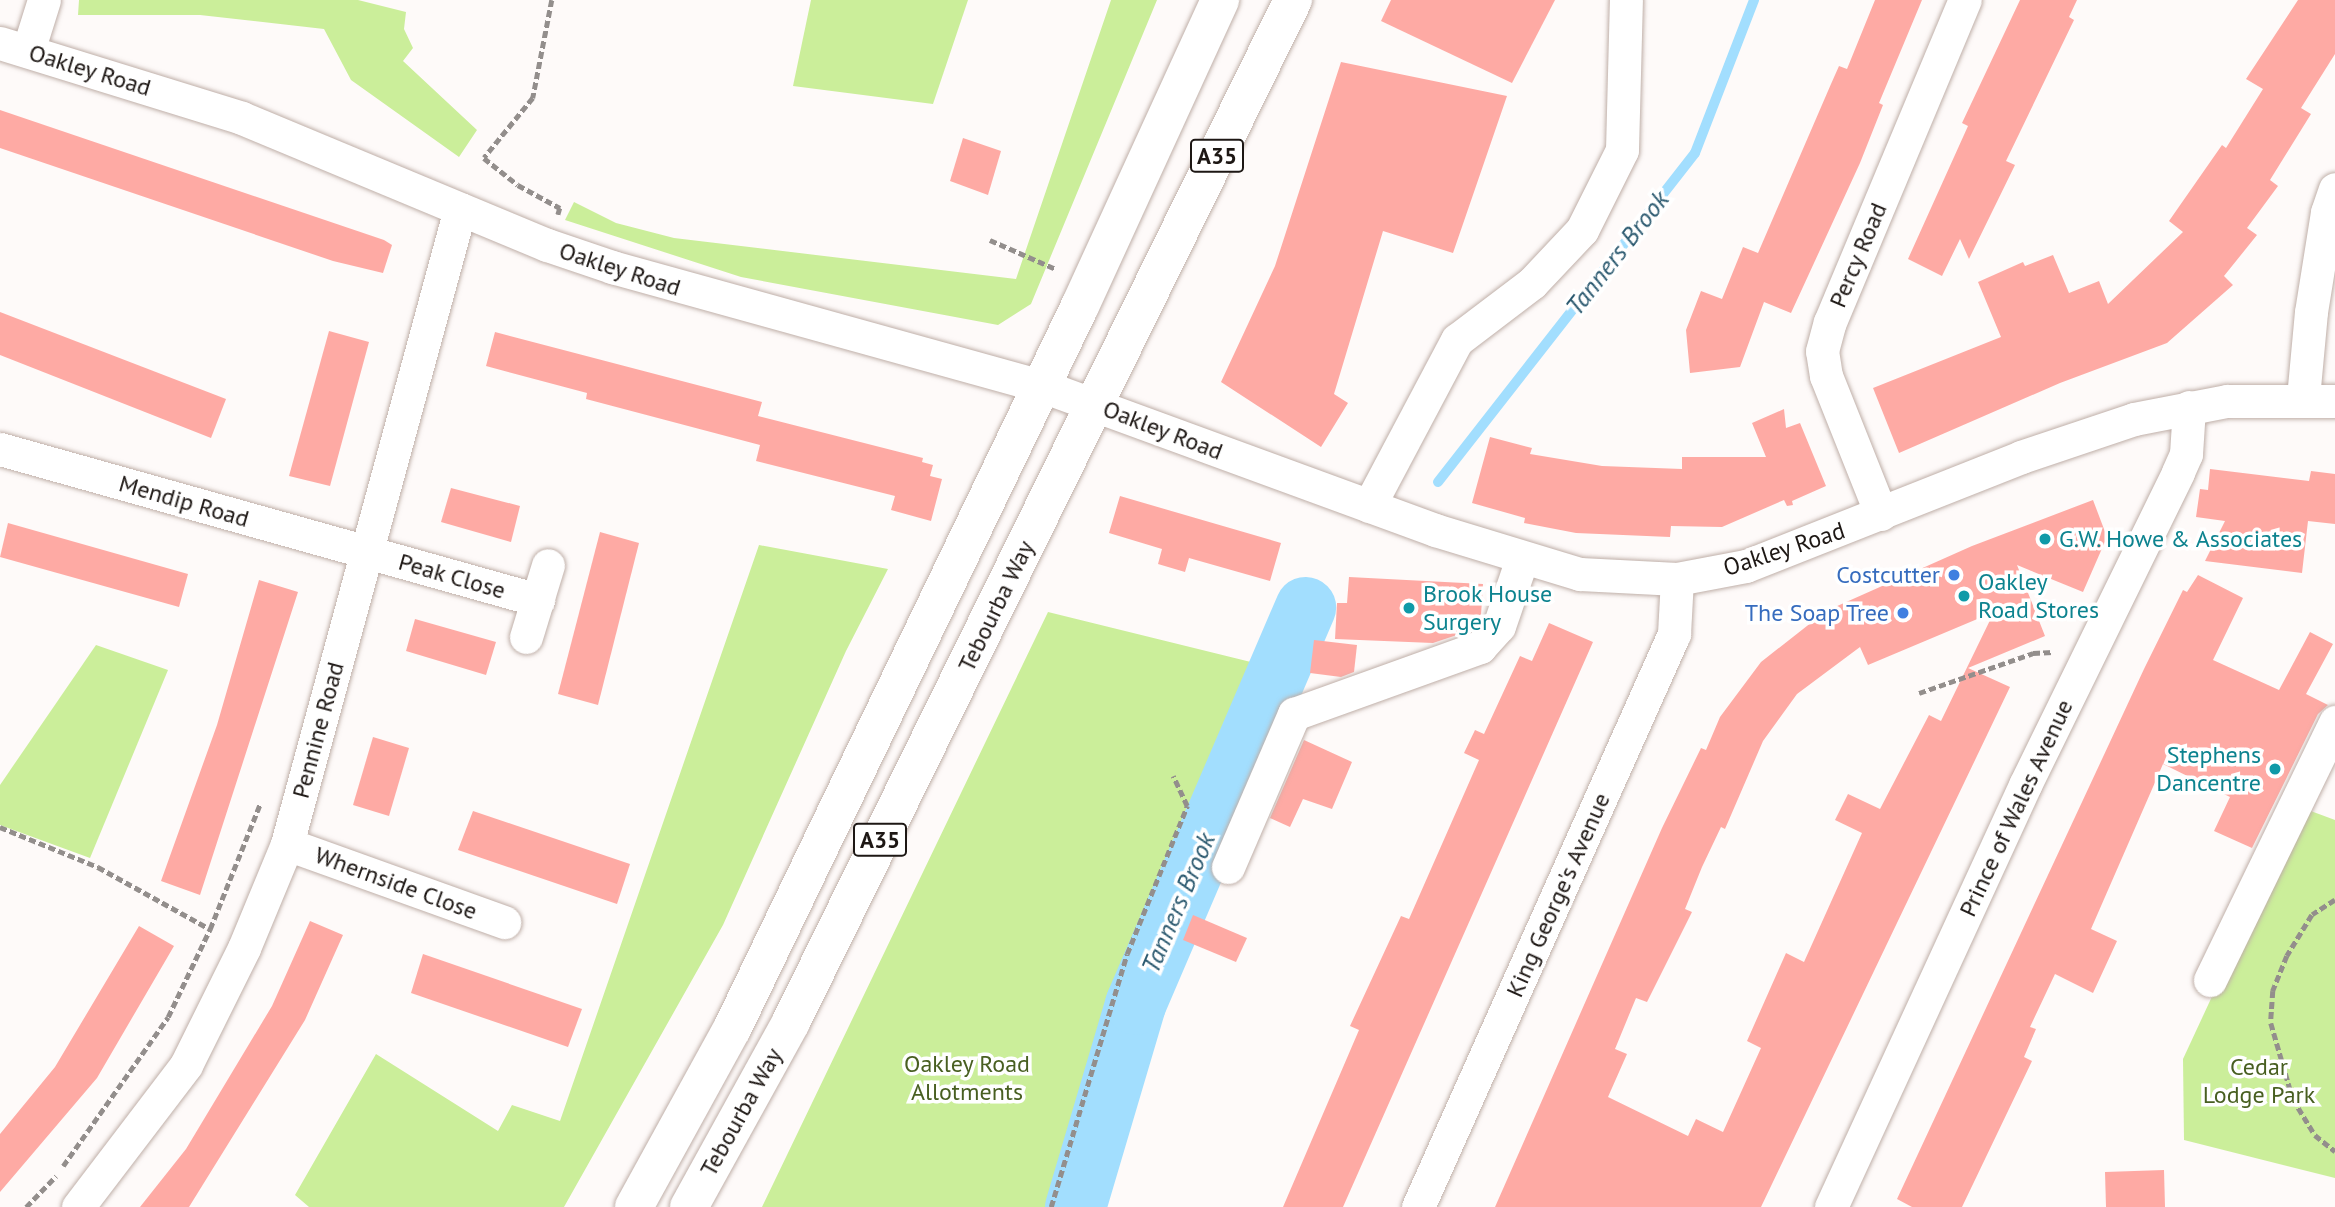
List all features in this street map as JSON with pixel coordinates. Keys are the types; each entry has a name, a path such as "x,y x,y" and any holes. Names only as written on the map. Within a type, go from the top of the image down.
{"main road":[{"name":"Tebourba Way","path":"634,1207 732,1029 1042,386 1220,0"},
{"name":"Tebourba Way","path":"689,1207 791,1022 1293,0"}],"street":[{"path":"14,47 44,0"},
{"path":"1369,506 1457,340 1532,283 1582,230 1622,150 1626,0"},
{"name":"Percy Road","path":"1881,514 1826,376 1822,351 1830,322 1965,0"},
{"name":"Oakley Road","path":"14,47 242,118 547,245 680,289 850,331 1096,403 1369,506 1522,559 1580,574 1677,579 1779,556 2092,431 2189,407 2319,399"},
{"path":"2319,399 2317,274 2335,189"},
{"name":"Pennine Road","path":"78,1207 186,1065 244,948 287,844 460,209"},
{"name":"Prince of Wales Avenue","path":"1831,1207 2089,651 2186,454 2189,407"},
{"name":"Mendip Road","path":"0,449 367,553"},
{"name":"Peak Close","path":"367,553 538,600"},
{"path":"1228,867 1294,714 1480,647 1499,626 1522,559"},
{"name":"Peak Close","path":"526,637 548,565"},
{"name":"King George's Avenue","path":"1418,1207 1674,634 1677,579"},
{"path":"2210,979 2335,722"},
{"name":"Whernside Close","path":"287,844 504,922"}],"path":[{"path":"547,245 560,208 518,185 484,158 533,98 552,0"},
{"path":"990,240 1090,284"},
{"path":"1919,693 2033,653 2089,651"},
{"path":"1051,1207 1127,954 1187,806 1173,776"},
{"path":"26,1207 55,1176 168,1017 210,929 264,791"},
{"path":"0,827 98,867 244,948"},
{"path":"2335,900 2312,915 2287,956 2273,991 2270,1023 2293,1099 2315,1135 2335,1151"}],"green space":[{"path":"79,0 358,0 406,12 404,29 413,48 403,61 477,130 459,157 351,80 324,29 200,15 78,15"},
{"path":"811,0 968,0 933,104 793,86"},
{"path":"1111,0 1157,0 1031,304 998,325 741,277 565,220 574,202 616,223 674,238 1016,279"},
{"path":"759,545 888,569 846,651 723,925 564,1207 309,1207 295,1195 376,1054 498,1131 512,1105 560,1121"},
{"name":"Oakley Road Allotments","path":"1048,612 1263,665 1124,1001 1063,1207 762,1207"},
{"path":"96,645 168,670 90,858 0,825 0,785"},
{"name":"Cedar Lodge Park","path":"2300,807 2335,820 2335,1178 2184,1140 2183,1059"}],"building":[{"path":"1391,0 1555,0 1512,83 1381,21"},
{"path":"1875,0 1922,0 1879,103 1883,105 1860,163 1791,313 1764,302 1740,367 1690,373 1686,330 1701,291 1722,299 1743,247 1758,253 1839,66 1847,69"},
{"path":"2020,0 2077,0 2069,17 2074,20 2006,161 2015,165 1969,259 1960,239 1942,276 1908,259 1968,126 1962,123"},
{"path":"2298,0 2335,0 2335,54 2301,108 2311,114 2270,180 2278,186 2247,228 2257,235 2224,276 2233,285 2167,343 2060,383 1899,453 1873,388 2001,337 1978,282 2023,262 2025,266 2053,255 2069,293 2099,281 2108,304 2183,232 2169,221 2222,145 2226,148 2263,89 2246,79"},
{"path":"1341,62 1507,96 1453,253 1383,231 1334,394 1348,403 1321,447 1221,382 1275,266"},
{"path":"0,110 384,240 392,245 383,273 333,261 0,148"},
{"path":"963,138 1001,151 988,195 950,181"},
{"path":"0,312 226,399 211,438 0,355"},
{"path":"329,331 369,342 330,486 289,476"},
{"path":"495,332 762,402 758,416 923,458 922,462 933,465 930,476 942,479 931,521 891,510 895,496 756,461 760,445 586,399 587,393 486,366"},
{"path":"1784,409 1786,428 1800,423 1826,486 1792,501 1793,505 1787,506 1784,500 1722,527 1671,526 1670,537 1576,533 1524,523 1525,518 1472,503 1490,437 1532,448 1530,454 1602,466 1682,469 1682,457 1766,457 1752,423"},
{"path":"2210,469 2309,481 2311,471 2335,474 2335,524 2308,521 2302,573 2205,561 2225,521 2196,517 2200,489 2208,490"},
{"path":"451,488 520,506 511,542 441,522"},
{"path":"1120,496 1281,543 1270,581 1189,558 1185,572 1158,564 1162,549 1109,533"},
{"path":"2093,500 2107,537 2083,592 2017,565 2045,636 1968,668 2010,687 1761,1207 1495,1207 1662,828 1701,748 1706,750 1720,717 1761,662 1826,611 1972,546","holes":["1994,612 1941,721 1929,715 1880,809 1848,794 1835,820 1862,833 1804,962 1786,953 1747,1041 1761,1048 1723,1132 1696,1119 1688,1136 1608,1097 1627,1054 1615,1049 1636,998 1647,1002 1692,912 1685,909 1721,827 1725,829 1763,741 1797,694 1860,647 1868,665"]},
{"path":"8,523 188,574 179,607 0,557"},
{"path":"600,532 639,543 598,705 558,694"},
{"path":"2198,575 2243,598 2213,660 2279,690 2310,632 2333,644 2306,694 2328,705 2318,714 2252,848 2214,831 2230,797 2163,764 2091,929 2117,941 2093,993 2055,974 2030,1027 2036,1029 2024,1057 2032,1061 1962,1207 1912,1207 1897,1199 2144,669 2183,590 2187,592"},
{"name":"Brook House Surgery","path":"1349,577 1483,584 1481,615 1461,614 1460,634 1433,643 1335,639 1337,603 1347,603"},
{"path":"259,580 298,592 200,895 161,881 217,725"},
{"path":"415,619 496,642 486,675 406,651"},
{"path":"1549,623 1593,642 1343,1207 1283,1207 1359,1030 1350,1026 1401,916 1409,919 1479,760 1464,753 1475,730 1484,734 1520,656 1532,661"},
{"path":"1314,640 1357,645 1354,672 1341,677 1310,673"},
{"path":"373,737 409,748 389,816 353,805"},
{"path":"1304,740 1352,762 1332,809 1303,799 1290,827 1270,818"},
{"path":"473,811 630,864 617,904 458,850"},
{"path":"1193,915 1247,938 1236,962 1183,940"},
{"path":"310,921 343,935 305,1020 189,1207 140,1207 186,1149 272,1006"},
{"path":"139,926 174,946 97,1078 0,1192 0,1134 55,1067"},
{"path":"423,954 582,1009 568,1047 411,993"},
{"path":"2164,1170 2165,1207 2106,1207 2105,1172"}],"waterway":[{"name":"Tanners Brook","path":"1438,482 1695,153 1754,0"},
{"name":"Tanners Brook","path":"1075,1207 1135,1004 1305,607"}],"place":[{"name":"G.W. Howe & Associates","path":"2045,539"},
{"name":"Costcutter","path":"1954,575"},
{"name":"Oakley Road Stores","path":"1964,596"},
{"name":"Brook House Surgery","path":"1409,608"},
{"name":"The Soap Tree","path":"1903,613"},
{"name":"Stephens Dancentre","path":"2275,769"}]}
